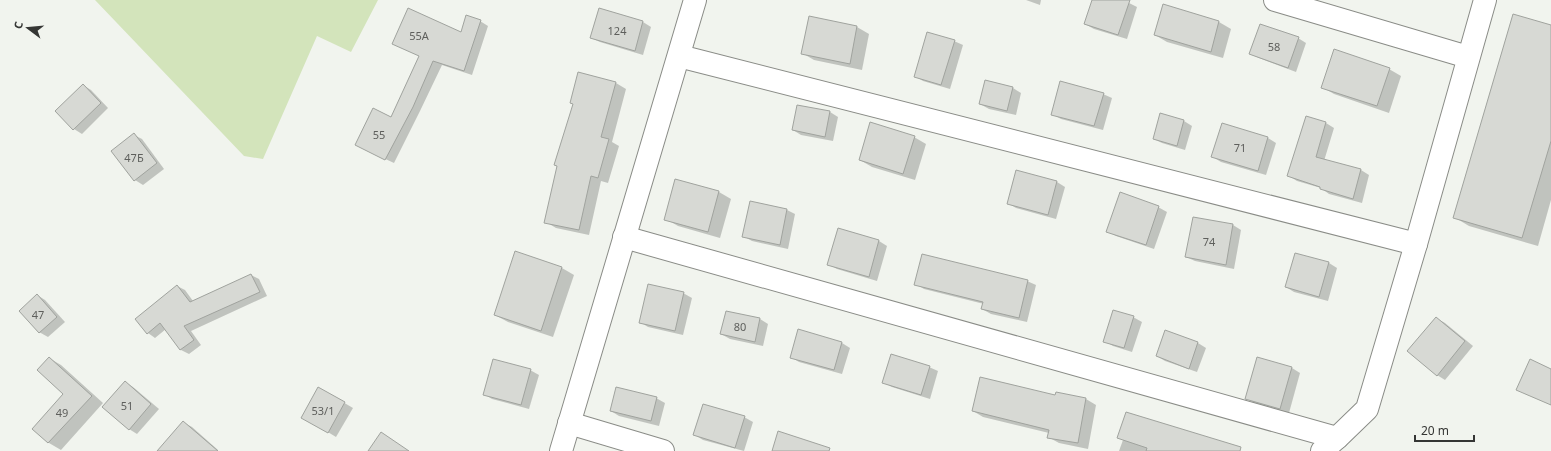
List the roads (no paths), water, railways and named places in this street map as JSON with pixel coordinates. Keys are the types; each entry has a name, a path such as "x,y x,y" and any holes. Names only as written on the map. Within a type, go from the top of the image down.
{"street":[{"path":"560,451 695,0"},
{"path":"1275,0 1468,57"},
{"path":"624,237 1330,445 1368,409 1485,0"},
{"path":"679,56 1416,244"},
{"path":"569,423 663,451"}]}
